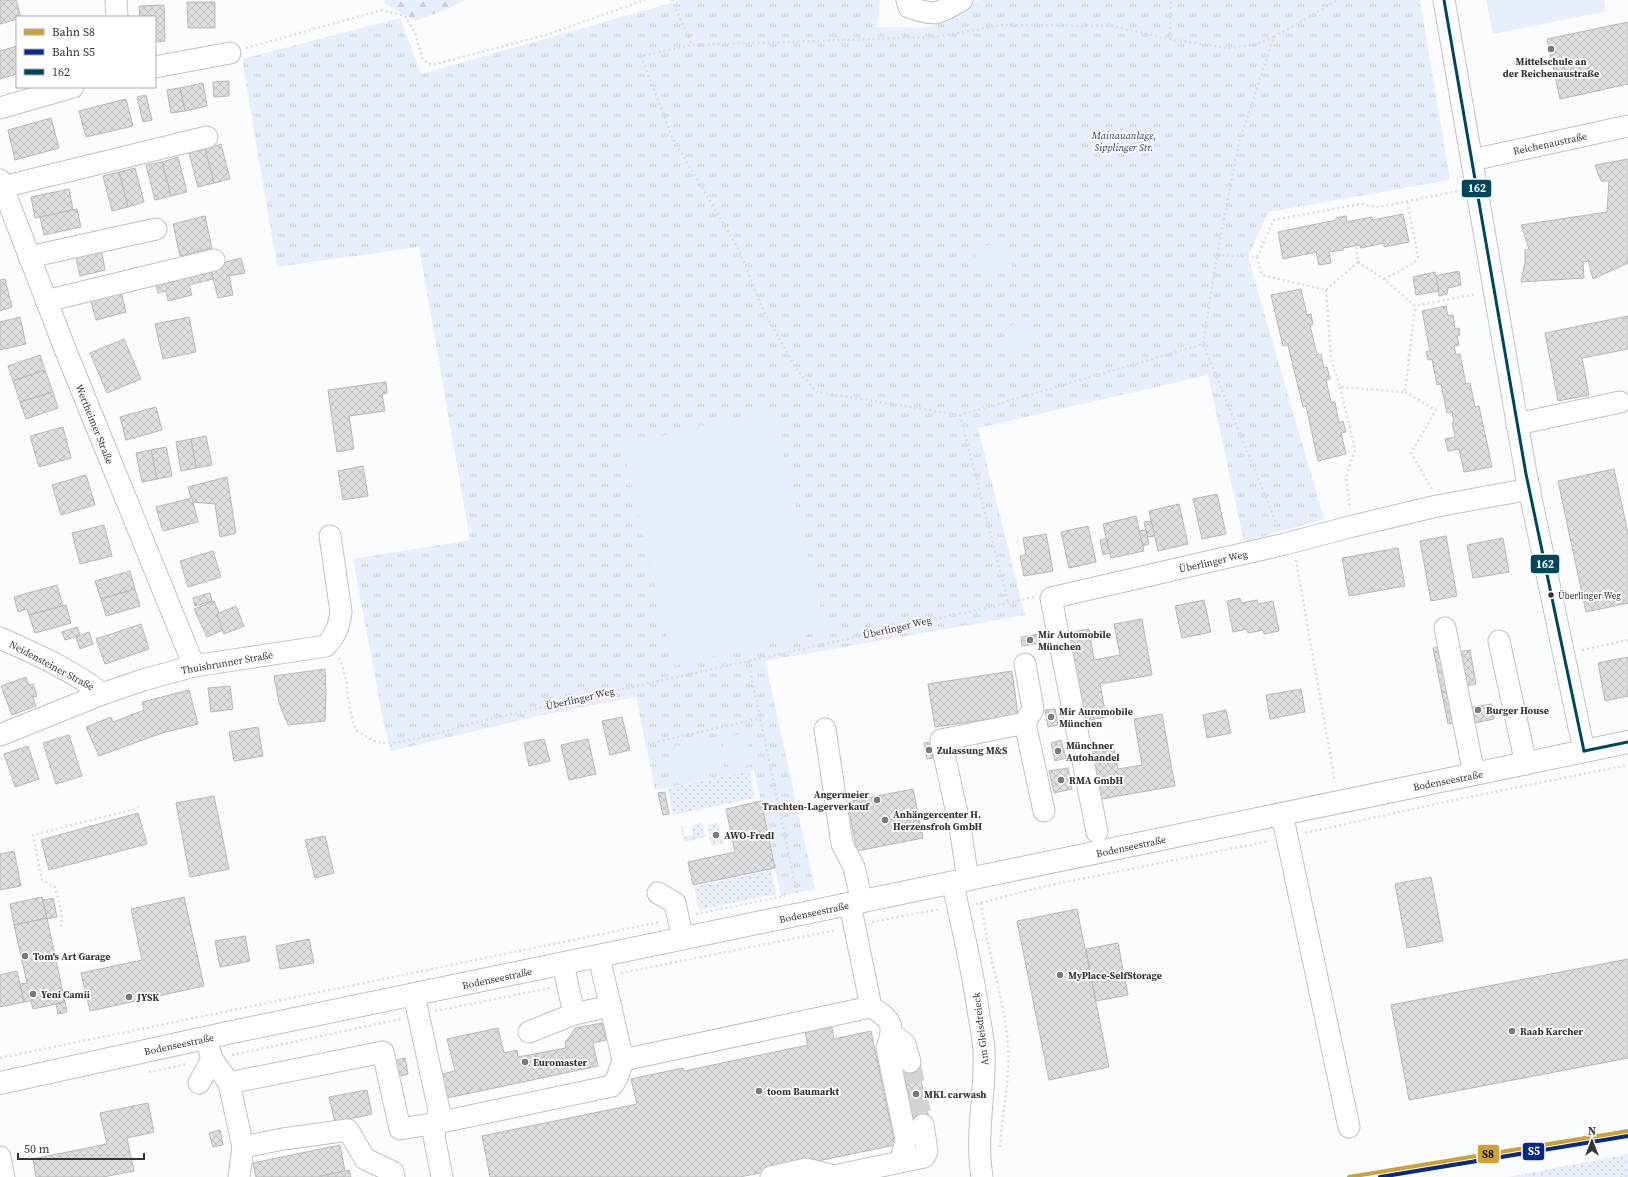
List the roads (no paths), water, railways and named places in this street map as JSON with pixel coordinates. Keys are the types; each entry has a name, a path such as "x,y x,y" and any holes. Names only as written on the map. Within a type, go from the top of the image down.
{"main road":[{"name":"Bodenseestraße","path":"0,1083 206,1038 417,1005 601,967 683,939 1628,742"}],"street":[{"path":"116,0 117,16"},
{"path":"908,3 926,13 940,12 962,0"},
{"path":"1444,0 1518,424 1584,751"},
{"path":"156,67 230,53"},
{"path":"0,108 70,88"},
{"name":"Reichenaustraße","path":"1472,160 1628,126"},
{"path":"1,184 207,137"},
{"name":"Wertheimer Straße","path":"1,184 46,301 194,666"},
{"path":"29,256 156,229"},
{"path":"46,301 214,260"},
{"path":"1518,424 1620,402"},
{"name":"Überlinger Weg","path":"1098,832 1051,598 1289,543 1437,506 1530,488"},
{"name":"Thuisbrunner Straße","path":"0,735 102,694 143,680 194,666 326,646 335,637 340,625 341,612 330,536"},
{"path":"1445,628 1474,774"},
{"name":"Neidensteiner Straße","path":"0,638 30,651 91,684 102,694"},
{"path":"1499,641 1526,764"},
{"path":"1025,664 1033,709 1025,723 1044,811"},
{"name":"Am Gleisdreieck","path":"982,1177 980,1165 980,1121 985,1075 984,1047 976,994 958,907 961,882 960,827 941,740 1025,723"},
{"path":"826,729 842,844 854,867 856,903 854,926 871,1007"},
{"path":"1282,814 1349,1127"},
{"path":"658,893 676,902 683,939"},
{"path":"230,1083 383,1052 400,1129 604,1089 612,1086 617,1078 622,1060 601,967"},
{"path":"565,974 574,1014"},
{"path":"417,1005 439,1110 434,1136 442,1177"},
{"path":"529,1032 574,1014 610,1006"},
{"path":"622,1060 871,1007 885,1015 890,1025 892,1034 887,1048 906,1139 901,1161"},
{"path":"892,1034 905,1044 910,1062"},
{"path":"206,1038 212,1059 230,1083 243,1147 239,1177"},
{"path":"199,1083 212,1059"},
{"path":"771,1177 806,1170 834,1176 924,1157 927,1151 923,1125"},
{"path":"243,1147 283,1139 348,1130 365,1159 393,1172 394,1177"},
{"path":"0,1157 4,1177"}],"tunnel":[{"path":"910,1062 923,1125"}],"rail line":[{"name":"S8","path":"1349,1177 1628,1131"},
{"name":"S5","path":"1380,1177 1628,1136"}],"place":[{"name":"Mittelschule an der Reichenaustraße","path":"1551,49"},
{"name":"Überlinger Weg","path":"1551,595"},
{"name":"Mir Automobile München","path":"1030,640"},
{"name":"Burger House","path":"1478,710"},
{"name":"Mir Auromobile München","path":"1051,717"},
{"name":"Zulassung M&S","path":"929,750"},
{"name":"Münchner Autohandel","path":"1058,751"},
{"name":"RMA GmbH","path":"1061,780"},
{"name":"Angermeier Trachten-Lagerverkauf","path":"877,800"},
{"name":"Anhängercenter H. Herzensfroh GmbH","path":"885,820"},
{"name":"AWO-Fredl","path":"716,835"},
{"name":"Tom's Art Garage","path":"25,956"},
{"name":"MyPlace-SelfStorage","path":"1060,975"},
{"name":"Yeni Camii","path":"33,994"},
{"name":"JYSK","path":"129,997"},
{"name":"Raab Karcher","path":"1512,1031"},
{"name":"Euromaster","path":"525,1062"},
{"name":"toom Baumarkt","path":"759,1091"},
{"name":"MKL carwash","path":"916,1094"}],"park label":[{"name":"Mainauanlage, Sipplinger Str.","path":"1124,140"}]}
